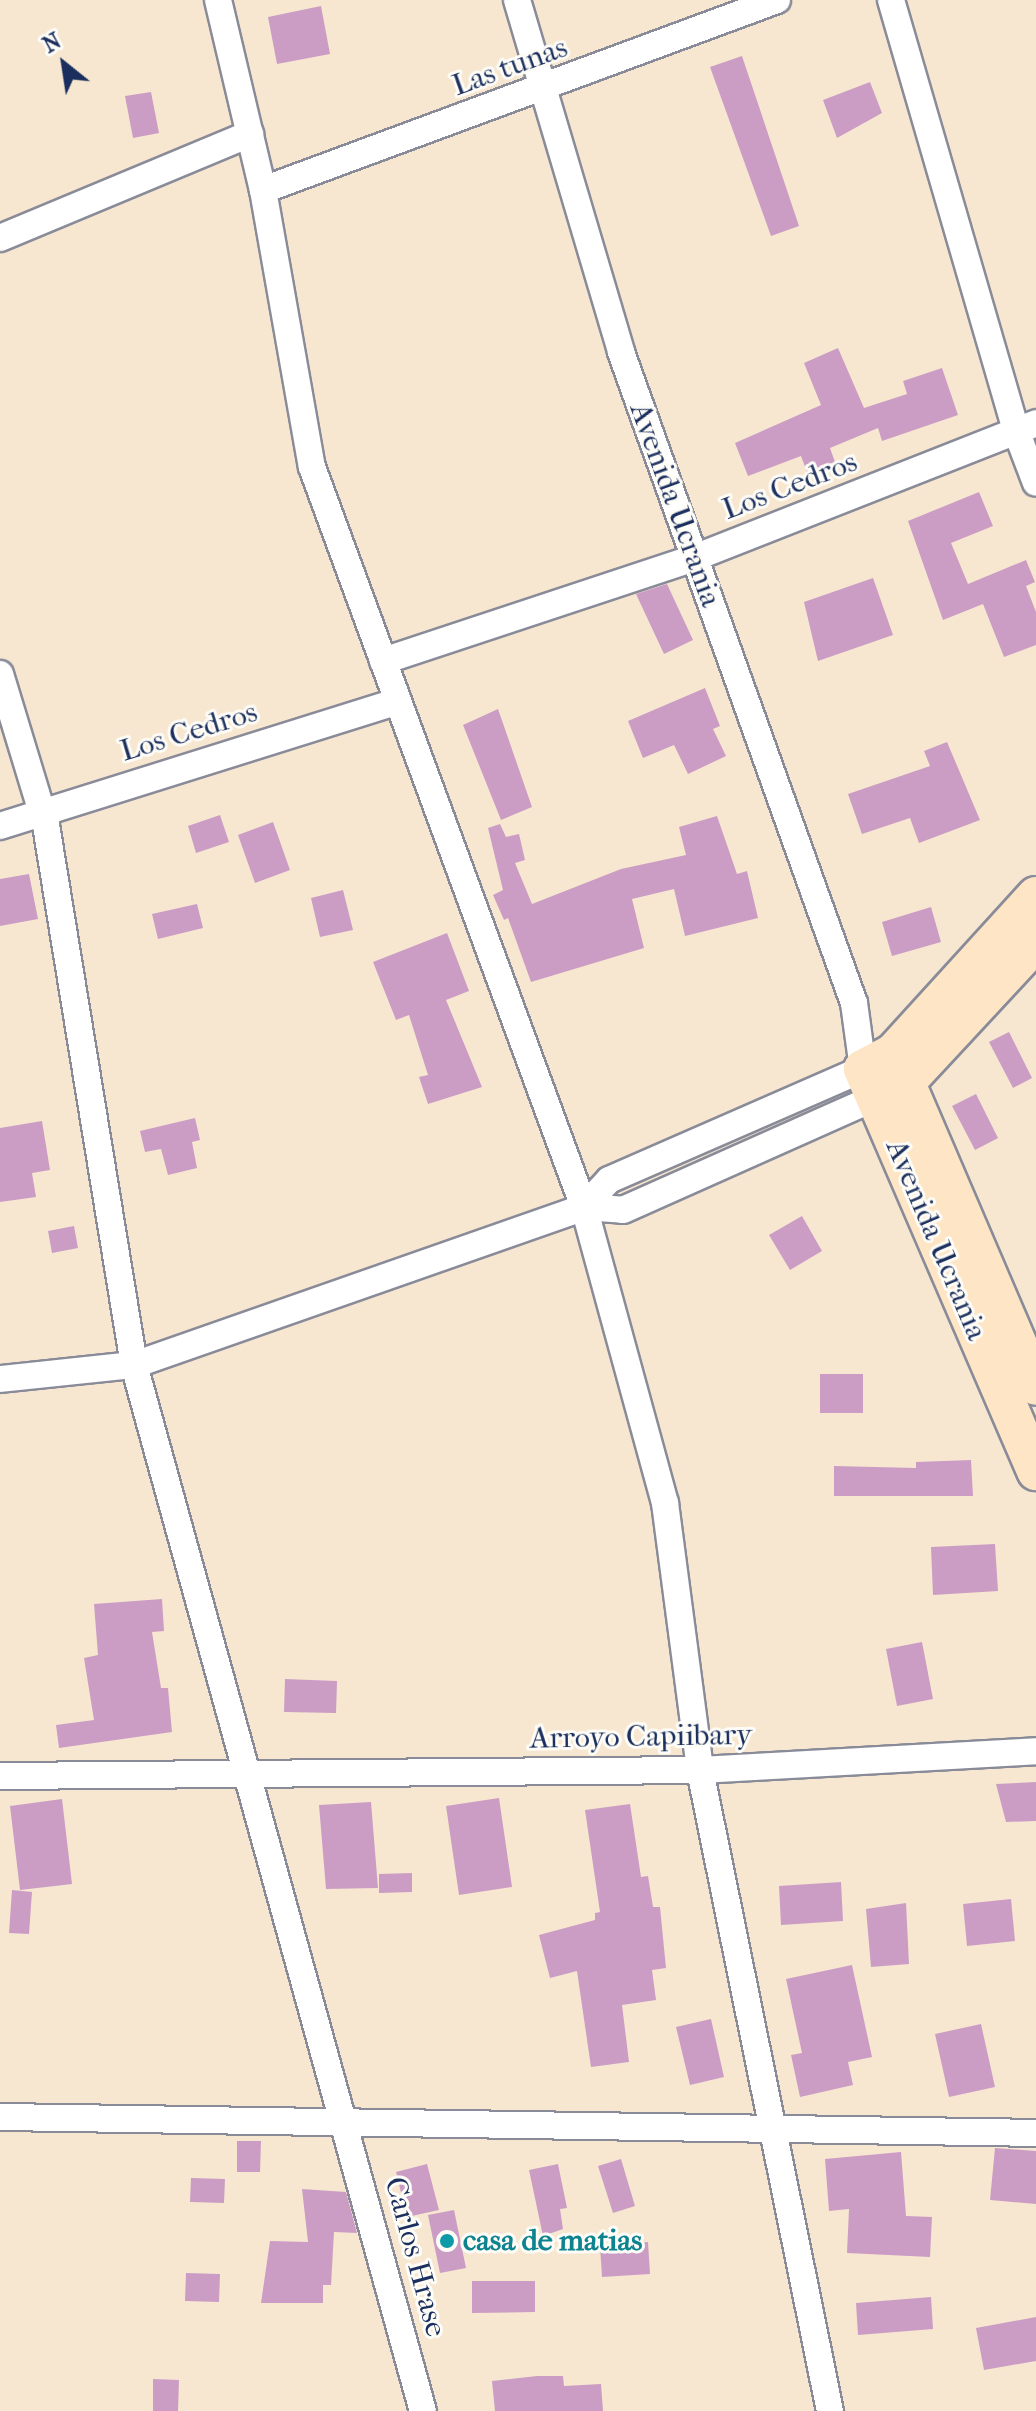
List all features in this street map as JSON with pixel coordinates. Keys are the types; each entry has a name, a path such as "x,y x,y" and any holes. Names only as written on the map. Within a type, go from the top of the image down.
{"main road":[{"path":"885,1075 1036,896"},
{"path":"885,1075 1036,942"},
{"name":"Avenida Ucrania","path":"885,1075 1036,1386"},
{"name":"Avenida Ucrania","path":"885,1075 1028,1434 1036,1471"}],"street":[{"path":"218,0 263,190 312,467 584,1207 665,1503 700,1770 830,2411"},
{"name":"Avenida Ucrania","path":"517,0 621,352 854,1003 885,1075"},
{"name":"Las tunas","path":"263,190 544,90 777,0"},
{"path":"891,0 1026,428 1036,483"},
{"path":"0,238 250,134"},
{"name":"Los Cedros","path":"383,661 694,558 1026,428"},
{"name":"Carlos Hrase","path":"0,674 42,811 134,1365 345,2119 423,2411"},
{"name":"Los Cedros","path":"0,826 398,701"},
{"path":"0,1379 134,1365 584,1207 623,1210 885,1075"},
{"name":"Arroyo Capiibary","path":"0,1776 700,1770 1036,1751"},
{"path":"0,2117 345,2119 1036,2133"}],"building":[{"path":"321,6 330,54 277,64 268,17"},
{"path":"742,56 799,226 771,236 710,67"},
{"path":"870,82 882,113 837,138 823,100"},
{"path":"151,92 159,133 133,138 125,96"},
{"path":"838,348 864,408 907,394 903,381 942,368 958,415 882,441 878,428 830,448 835,462 807,472 801,456 748,476 735,443 821,405 804,363"},
{"path":"979,492 993,526 951,543 968,584 1026,560 1035,582 1026,586 1036,612 1036,645 1004,657 983,604 943,620 908,521"},
{"path":"873,578 893,635 818,661 804,602"},
{"path":"667,584 693,640 664,654 636,594"},
{"path":"705,688 720,726 713,729 726,756 688,774 674,745 643,758 628,721"},
{"path":"498,709 532,807 501,820 463,725"},
{"path":"947,742 980,820 919,843 910,818 862,834 848,794 930,766 924,751"},
{"path":"220,815 229,842 196,853 188,826"},
{"path":"717,816 737,874 747,871 758,918 685,936 674,889 632,899 644,948 531,982 508,918 504,920 493,895 503,890 488,828 500,824 506,837 519,834 525,860 515,863 532,904 621,869 686,855 679,827"},
{"path":"273,822 290,870 255,883 238,835"},
{"path":"29,874 38,919 0,926 0,879"},
{"path":"343,890 353,930 320,937 311,898"},
{"path":"197,904 203,928 158,939 152,914"},
{"path":"931,907 941,942 892,956 882,922"},
{"path":"447,933 469,991 446,1000 482,1087 428,1104 419,1077 428,1075 409,1015 396,1020 373,962"},
{"path":"1009,1032 1032,1078 1013,1088 989,1042"},
{"path":"976,1094 998,1138 975,1150 952,1106"},
{"path":"195,1118 200,1140 192,1142 197,1168 168,1175 161,1149 145,1152 140,1131"},
{"path":"42,1121 50,1170 32,1173 36,1197 0,1202 0,1128"},
{"path":"802,1216 822,1251 790,1270 769,1235"},
{"path":"74,1226 78,1248 52,1253 48,1231"},
{"path":"820,1374 863,1374 863,1413 820,1413"},
{"path":"971,1460 973,1496 834,1496 834,1466 916,1468 916,1462"},
{"path":"995,1544 998,1591 933,1595 931,1547"},
{"path":"162,1599 164,1631 152,1632 161,1688 168,1688 172,1732 59,1748 56,1725 94,1720 84,1658 98,1655 94,1604"},
{"path":"922,1642 933,1699 897,1706 886,1649"},
{"path":"285,1679 337,1681 336,1713 284,1712"},
{"path":"1036,1782 1036,1821 1006,1822 996,1784"},
{"path":"499,1798 512,1887 459,1895 446,1806"},
{"path":"62,1799 72,1884 20,1890 10,1806"},
{"path":"371,1802 378,1888 326,1889 319,1805"},
{"path":"630,1804 641,1877 648,1876 653,1907 660,1907 666,1968 652,1970 656,2000 622,2005 629,2062 591,2067 577,1971 550,1978 539,1935 595,1920 595,1913 600,1912 585,1810"},
{"path":"412,1873 412,1892 379,1893 379,1874"},
{"path":"841,1882 843,1921 781,1925 779,1886"},
{"path":"12,1890 32,1892 29,1934 9,1933"},
{"path":"1011,1899 1015,1941 967,1946 963,1904"},
{"path":"906,1903 909,1964 871,1967 866,1909"},
{"path":"852,1965 872,2057 848,2062 853,2085 800,2097 791,2055 802,2053 786,1979"},
{"path":"711,2019 724,2077 690,2085 676,2027"},
{"path":"981,2024 995,2087 949,2097 935,2034"},
{"path":"237,2141 261,2141 260,2172 237,2172"},
{"path":"995,2148 1036,2151 1036,2204 990,2200"},
{"path":"901,2152 906,2216 932,2217 930,2257 847,2253 849,2209 829,2211 825,2159"},
{"path":"621,2159 635,2206 613,2213 598,2166"},
{"path":"427,2164 439,2210 407,2217 396,2172"},
{"path":"558,2164 567,2208 560,2209 563,2229 543,2236 529,2170"},
{"path":"191,2178 225,2179 224,2203 190,2202"},
{"path":"302,2189 346,2192 357,2233 334,2232 331,2285 323,2285 323,2303 261,2303 270,2241 308,2242"},
{"name":"casa de matias","path":"454,2210 466,2268 440,2273 428,2215"},
{"path":"648,2242 650,2274 602,2277 600,2246"},
{"path":"186,2273 220,2274 219,2302 185,2301"},
{"path":"472,2281 535,2281 535,2312 472,2313"},
{"path":"931,2297 933,2329 858,2335 856,2303"},
{"path":"1036,2317 1036,2361 984,2370 976,2328"},
{"path":"563,2376 564,2386 601,2384 603,2411 495,2411 492,2381"},
{"path":"153,2379 179,2380 178,2411 153,2411"}],"place":[{"name":"casa de matias","path":"447,2241"}]}
